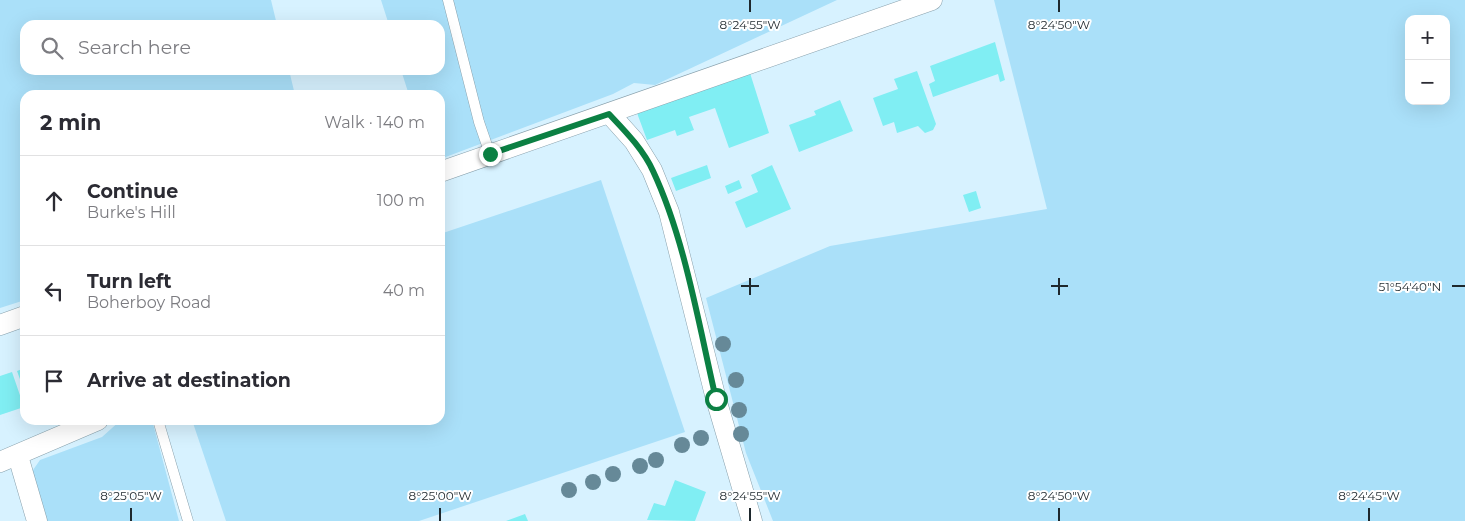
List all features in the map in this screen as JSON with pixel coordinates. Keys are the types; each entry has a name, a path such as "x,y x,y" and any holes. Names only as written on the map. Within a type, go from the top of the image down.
{"street":[{"path":"445,170 932,0"},
{"path":"609,114 634,141 652,170 669,212 719,408 752,521"},
{"path":"0,325 20,318"},
{"path":"37,521 9,459 87,425"}],"lane":[{"path":"448,0 479,122 490,154"},
{"path":"159,425 188,521"}],"shaded area":[{"path":"0,0 271,0 276,20 20,20 20,75 290,75 294,90 20,90 20,302 0,308"},
{"path":"381,0 837,0 655,85 634,83 613,94 445,157 445,90 407,90 403,75 445,75 445,20 387,20"},
{"path":"994,0 1465,0 1465,521 773,521 746,453 706,298 830,246 1047,209"},
{"path":"601,180 685,432 419,521 226,521 194,425 445,425 445,232"},
{"path":"115,425 153,425 179,521 45,521 33,480 33,470 40,460 102,437"}],"building":[{"path":"995,42 1005,80 1000,82 998,74 933,97 929,84 935,81 930,66"},
{"path":"917,71 936,124 933,130 925,133 918,126 897,133 894,122 883,126 873,98 898,89 894,79"},
{"path":"750,73 769,133 729,148 715,108 689,117 694,130 677,136 675,130 647,140 637,113"},
{"path":"840,100 853,131 799,152 789,125 816,115 814,111"},
{"path":"707,165 711,178 676,191 671,178"},
{"path":"772,165 791,209 746,228 735,202 758,192 751,175"},
{"path":"739,180 742,188 728,194 725,186"},
{"path":"976,191 981,208 969,212 963,195"},
{"path":"12,372 20,395 20,408 0,415 0,376"},
{"path":"675,480 706,492 695,521 647,520 654,503 665,506"},
{"path":"525,514 528,521 506,521"}],"route":[{"path":"490,154 609,114 634,141 652,170 669,212 686,272 716,399"}]}
